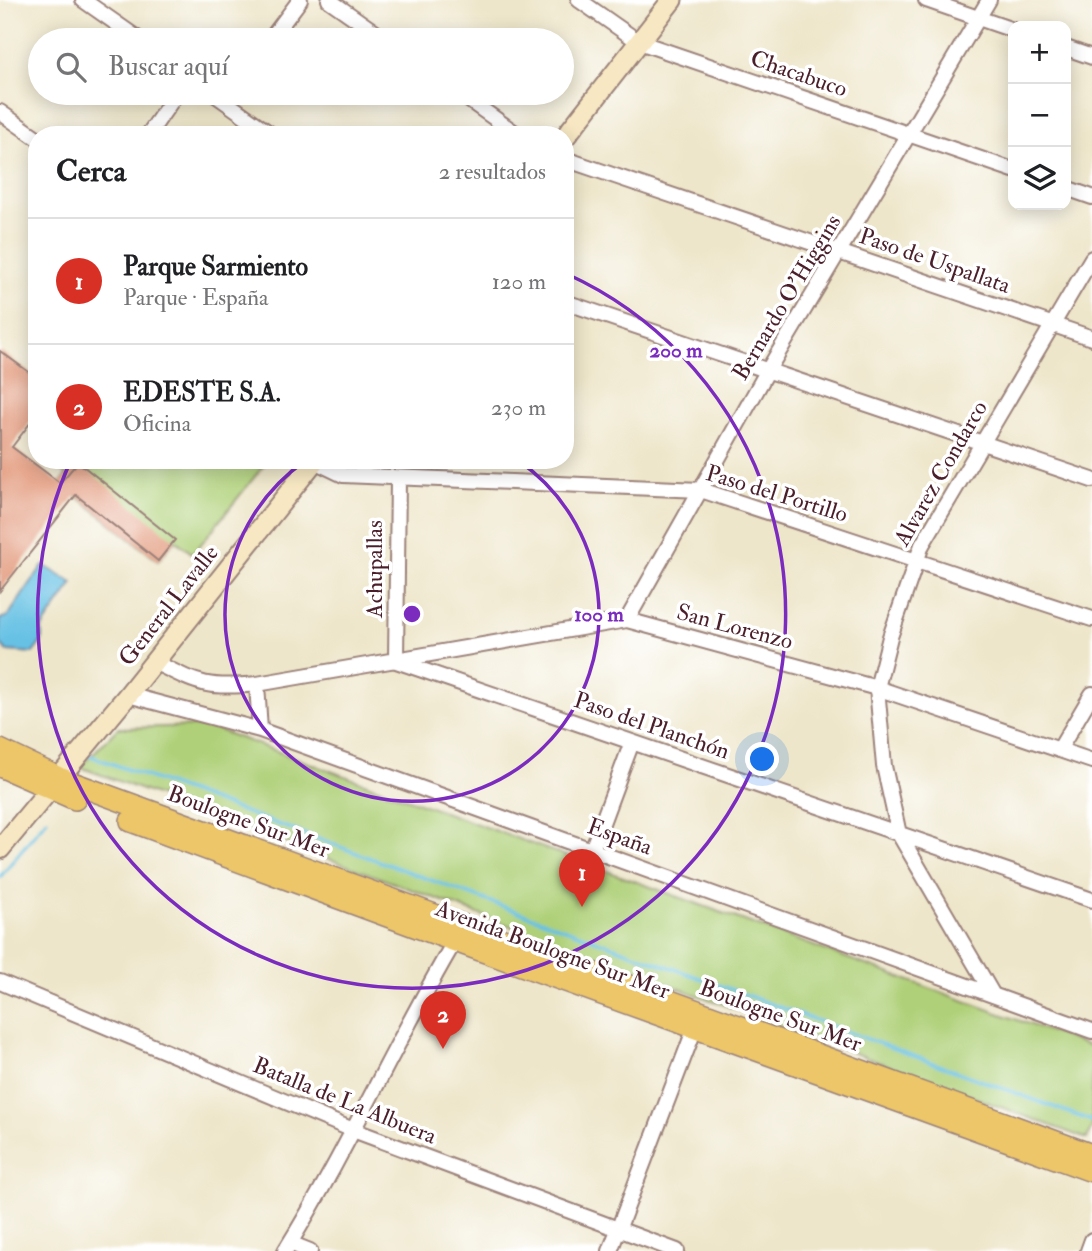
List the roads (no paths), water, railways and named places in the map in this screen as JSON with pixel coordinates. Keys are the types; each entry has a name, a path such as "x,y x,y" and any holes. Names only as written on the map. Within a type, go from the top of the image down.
{"main road":[{"path":"574,126 672,0"},
{"name":"General Lavalle","path":"0,849 128,695 308,469"},
{"path":"0,750 54,784"},
{"path":"0,766 54,784"},
{"name":"Boulogne Sur Mer","path":"54,784 459,935"},
{"name":"Avenida Boulogne Sur Mer","path":"459,935 1091,1165"}],"street":[{"path":"83,0 123,28"},
{"path":"279,28 300,0"},
{"path":"329,0 369,28"},
{"name":"Chacabuco","path":"579,0 639,42 1008,168"},
{"path":"926,0 1008,28"},
{"name":"Bernardo O'Higgins","path":"627,620 768,370 989,0"},
{"path":"1071,50 1092,57"},
{"path":"154,126 169,105"},
{"path":"234,105 261,126"},
{"path":"476,105 505,126"},
{"path":"0,112 28,132"},
{"name":"Paso de Uspallata","path":"574,162 1092,338"},
{"path":"1071,190 1092,197"},
{"name":"Alvarez Condarco","path":"993,995 899,834 884,766 877,688 915,561 1092,258"},
{"path":"574,305 1092,480"},
{"name":"Paso del Portillo","path":"331,469 343,475 701,490 1092,619"},
{"name":"Achupallas","path":"396,661 398,478"},
{"name":"San Lorenzo","path":"154,662 198,684 218,688 396,661 627,620 877,688 1092,761"},
{"name":"Paso del Planchón","path":"396,661 1092,900"},
{"path":"257,684 260,730"},
{"path":"1059,750 1092,694"},
{"name":"España","path":"128,695 260,730 1092,1031"},
{"path":"592,850 632,742"},
{"path":"310,1251 287,1247 459,935"},
{"name":"Batalla de La Albuera","path":"0,982 353,1130 677,1251"},
{"path":"610,1251 698,1021"},
{"path":"1088,1251 1092,1240"}],"water":[{"path":"43,565 73,583 42,628 42,641 33,653 7,651 0,643 0,619 8,616"}],"waterway":[{"path":"88,755 1092,1121"},
{"path":"0,877 47,819"}],"place":[{"name":"Parque Sarmiento","path":"582,907"},
{"name":"EDESTE S.A.","path":"443,1049"}]}
